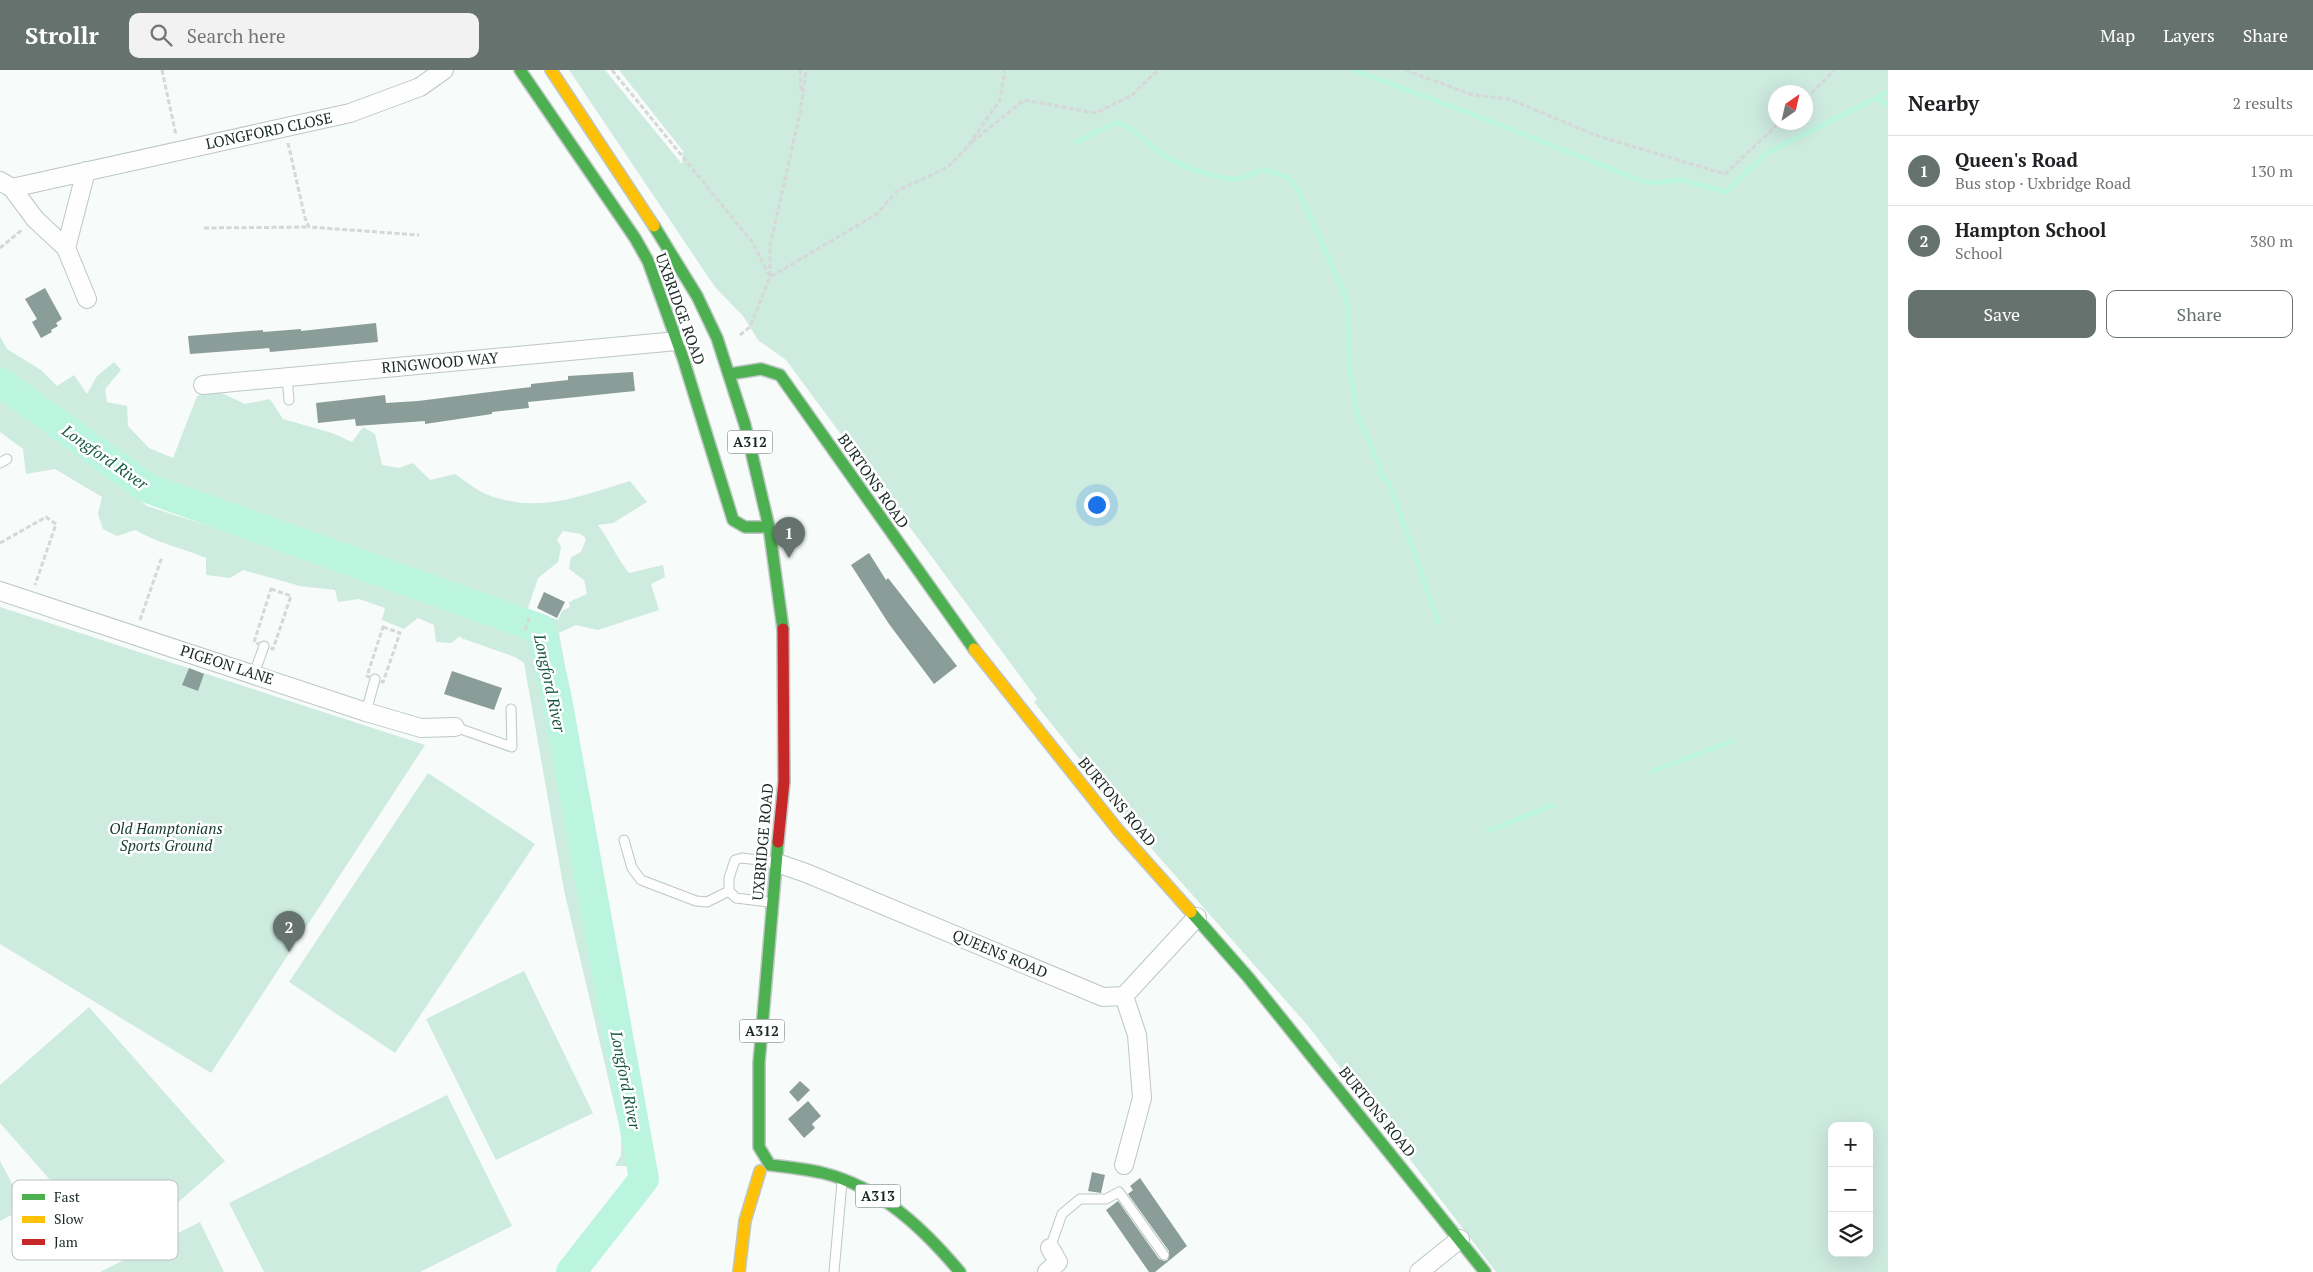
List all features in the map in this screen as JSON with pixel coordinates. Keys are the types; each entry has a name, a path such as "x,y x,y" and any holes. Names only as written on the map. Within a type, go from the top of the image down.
{"street":[{"name":"LONGFORD CLOSE","path":"6,184 86,171 350,113 420,87 444,70"},
{"name":"UXBRIDGE ROAD","path":"520,70 642,248 677,341 733,520 738,526 745,528 769,527"},
{"name":"UXBRIDGE ROAD","path":"551,70 660,234 697,296 717,338 730,374 748,434 769,527 783,627 784,782 760,1064 759,1147 765,1165"},
{"path":"66,248 86,171"},
{"name":"LONGFORD CLOSE","path":"6,184 35,219 66,248 87,299"},
{"name":"RINGWOOD WAY","path":"203,386 677,341"},
{"name":"BURTONS ROAD","path":"730,374 750,368 771,369 780,375 970,643 1118,830 1197,917 1485,1272"},
{"name":"PIGEON LANE","path":"0,591 366,712 421,728 455,727"},
{"name":"QUEENS ROAD","path":"777,863 806,873 1103,997 1124,996"},
{"path":"1124,1165 1142,1098 1137,1035 1124,996 1197,917"},
{"path":"740,1272 741,1248 752,1192 765,1165"},
{"name":"A313","path":"765,1165 829,1174 869,1190 903,1211 960,1272"},
{"path":"1419,1272 1460,1239"},
{"path":"1047,1272 1058,1262 1050,1248"}],"lane":[{"path":"287,378 289,400"},
{"path":"254,674 264,646"},
{"path":"366,712 375,679"},
{"path":"455,727 512,747 511,709"},
{"path":"624,840 632,868 641,880 696,901 707,902 729,891"},
{"path":"773,903 736,898 729,891 729,878 735,860 758,859 777,863"},
{"path":"834,1272 842,1179"},
{"path":"1050,1248 1062,1214 1080,1199 1106,1199 1119,1192 1164,1255"}],"path":[{"path":"162,70 180,151"},
{"path":"612,70 753,243 770,277"},
{"path":"800,70 802,99"},
{"path":"740,335 750,327 770,277 770,246 802,99 806,70"},
{"path":"968,146 1000,100 1005,70"},
{"path":"770,277 877,214 896,190 948,167 968,146 1024,100 1096,113 1132,95 1158,70"},
{"path":"1405,70 1473,95 1509,99 1598,136 1725,174 1772,130"},
{"path":"1813,91 1835,70"},
{"path":"285,127 305,218 309,228"},
{"path":"0,248 35,219"},
{"path":"204,228 309,228 419,235"},
{"path":"0,543 46,517 56,524 29,600"},
{"path":"134,634 162,557"},
{"path":"271,589 291,596 274,649 264,646 254,642 271,589"},
{"path":"525,630 530,616"},
{"path":"383,627 400,632 383,682 375,679 367,676 383,627"}],"green space":[{"path":"569,70 605,70 682,164 683,151 619,70 1888,70 1888,1272 1496,1272 1309,1027 1150,847 1034,702 1037,699 786,360 758,340 743,316 715,287"},
{"path":"0,336 7,349 41,370 57,386 74,375 87,394 97,376 114,362 121,370 105,389 107,402 127,406 128,426 149,448 173,458 197,396 215,390 245,404 270,399 283,419 332,433 352,442 363,427 375,434 382,465 399,468 413,463 430,480 455,474 488,495 507,500 525,503 560,501 630,481 647,502 613,523 598,525 629,573 663,565 665,577 651,584 659,610 598,630 576,625 559,633 656,1166 615,1166 621,1155 621,1133 564,890 524,663 515,657 461,638 460,636 451,643 436,642 434,625 418,618 404,629 382,620 385,608 359,599 338,602 335,590 300,586 243,570 230,578 206,575 206,558 135,530 117,536 103,529 98,514 102,497 55,469 26,474 23,449 0,432 0,400 147,506 537,633 544,657 553,655 543,623 546,616 558,620 562,611 570,607 569,602 587,594 584,580 569,569 571,557 581,552 586,539 581,534 563,531 557,540 561,547 558,562 538,578 526,614 485,599 467,589 155,486 0,374"},
{"name":"Old Hamptonians Sports Ground","path":"0,607 425,745 211,1073 0,944"},
{"path":"428,773 535,844 395,1053 289,982"},
{"path":"524,971 593,1113 496,1160 426,1019"},
{"path":"89,1007 225,1161 178,1202 178,1180 50,1180 0,1123 0,1085"},
{"path":"447,1095 512,1226 420,1272 264,1272 229,1203"},
{"path":"0,1161 12,1184 12,1215 0,1221"},
{"path":"200,1222 224,1272 100,1272 124,1260 178,1260 178,1233"}],"building":[{"path":"45,288 62,319 56,323 58,326 51,330 52,332 41,338 32,322 37,319 25,299"},
{"path":"376,323 378,342 270,352 269,348 190,354 188,336 263,330 263,332 301,329 301,331"},
{"path":"633,372 635,391 528,402 529,408 492,412 492,414 425,424 425,421 356,426 355,419 318,423 316,403 385,395 386,403 418,401 531,387 531,384 568,380 568,376"},
{"path":"869,553 886,580 888,578 957,666 934,684 889,624 851,565"},
{"path":"544,592 565,602 557,618 537,608"},
{"path":"189,668 204,674 198,691 182,685"},
{"path":"452,671 502,688 494,710 444,694"},
{"path":"800,1081 810,1090 798,1102 789,1092"},
{"path":"808,1101 821,1116 812,1124 815,1128 804,1138 788,1119"},
{"path":"1092,1172 1105,1175 1101,1193 1088,1191"},
{"path":"1140,1178 1187,1246 1155,1272 1149,1272 1106,1210 1118,1201 1159,1259 1168,1260 1169,1251 1128,1194 1133,1190 1130,1186"}],"waterway":[{"path":"1353,70 1477,116 1647,183 1682,180 1726,192 1768,152 1888,92"},
{"path":"1876,98 1888,105"},
{"path":"1076,142 1117,122 1132,130 1163,155 1191,168 1229,179 1246,177 1262,169 1288,177 1299,191 1347,300 1350,372 1357,414 1380,468 1380,474 1389,483 1439,623"},
{"name":"Longford River","path":"0,382 147,488 541,629 556,694 644,1179 571,1272"},
{"path":"1653,771 1732,741"},
{"path":"1488,831 1553,805"}],"traffic: fast":[{"path":"520,70 635,238 648,261 683,358 733,520 745,527 769,527"},
{"path":"654,226 697,296 717,338 745,425 769,527 783,629"},
{"path":"730,374 761,369 780,375 974,649"},
{"path":"770,1165 759,1147 759,1063 778,842"},
{"path":"1191,912 1248,977 1485,1272"},
{"path":"770,1165 823,1173 844,1179 863,1188 899,1211 931,1240 960,1272"}],"traffic: slow":[{"path":"551,70 654,226"},
{"path":"974,649 1118,830 1191,912"},
{"path":"739,1272 745,1221 760,1171"}],"traffic: jam":[{"path":"778,842 784,782 783,629"}],"place":[{"name":"Queen's Road","path":"789,558"},
{"name":"Hampton School","path":"289,952"}]}
